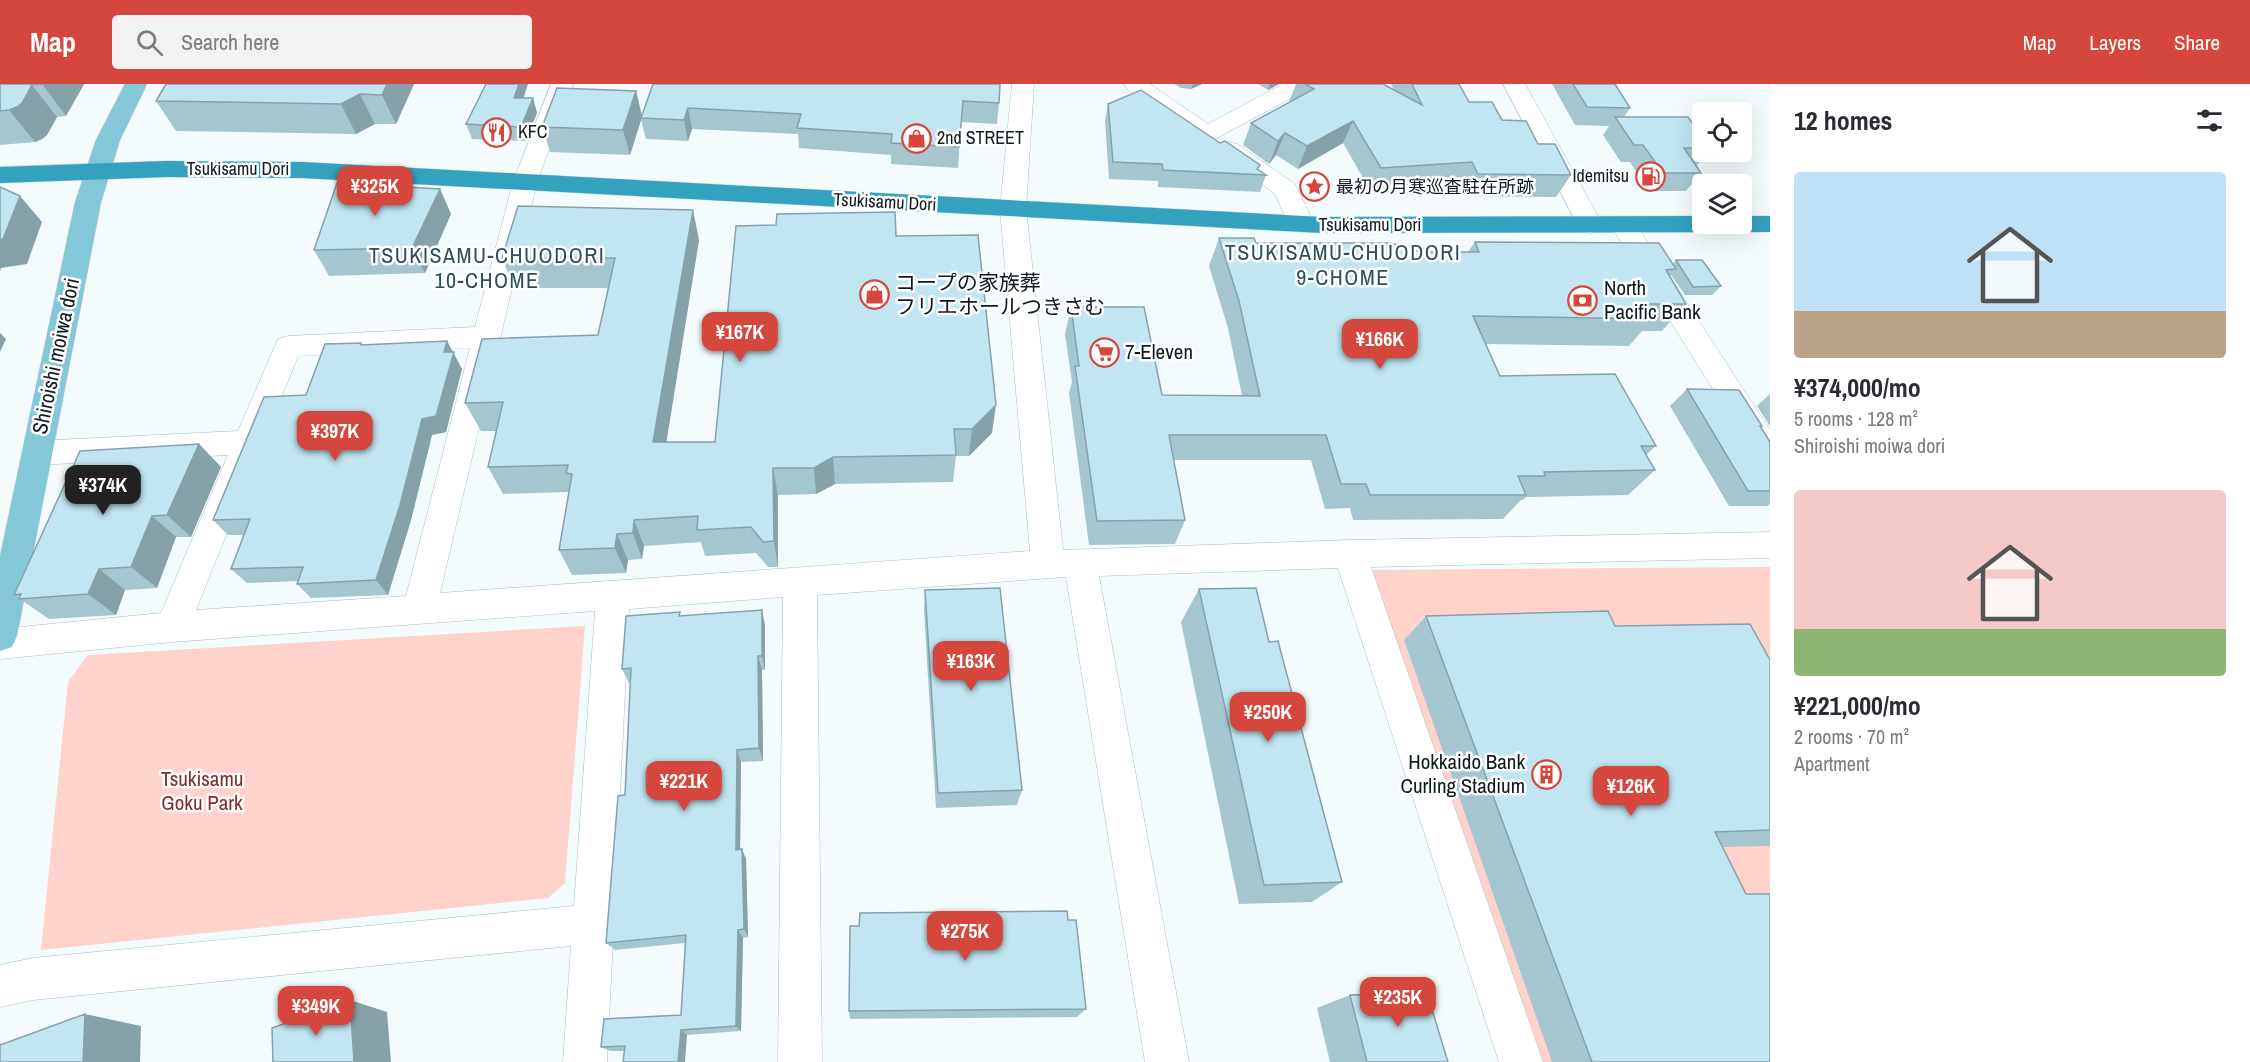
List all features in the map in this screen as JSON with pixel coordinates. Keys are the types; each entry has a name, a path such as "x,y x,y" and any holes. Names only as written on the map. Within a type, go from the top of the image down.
{"highway":[{"name":"Tsukisamu Dori","path":"0,175 259,169 1301,224 1768,227"}],"main road":[{"name":"Shiroishi moiwa dori","path":"0,636 88,202 108,140 136,84"}],"street":[{"path":"419,609 525,182 562,84"},
{"path":"1023,84 1013,209 1064,564 1167,1062"},
{"path":"1135,84 1286,190 1301,224"},
{"path":"1208,134 1300,84"},
{"path":"1514,84 1590,225"},
{"path":"1624,226 1770,455"},
{"path":"172,627 288,346 485,337"},
{"path":"36,453 248,442"},
{"path":"0,644 172,627 1064,564 1350,554 1770,545"},
{"path":"1350,554 1521,1062"},
{"path":"800,583 800,1062"},
{"path":"585,1062 613,596"},
{"path":"0,986 33,979 594,924"}],"green space":[{"path":"1770,567 1770,1062 1540,1062 1369,570"},
{"name":"Tsukisamu Goku Park","path":"585,626 565,883 548,898 41,950 68,682 88,655"}],"building":[{"path":"0,84 42,84 32,85 22,103 17,107 0,111"},
{"path":"166,84 387,84 382,95 360,94 341,104 156,101"},
{"path":"486,84 519,84 514,98 533,98 521,127 466,124"},
{"path":"653,84 1000,84 999,103 963,101 959,147 891,143 892,134 797,128 801,114 688,108 684,120 641,118"},
{"path":"1305,84 1383,84 1422,105 1412,84 1459,84 1469,102 1492,102 1502,120 1526,121 1538,144 1555,144 1571,175 1478,174 1472,162 1381,168 1353,121 1307,146 1285,133 1278,141 1251,123 1314,89"},
{"path":"1573,84 1615,84 1630,108 1587,107"},
{"path":"557,88 636,91 623,130 542,127"},
{"path":"1141,90 1220,143 1225,141 1260,165 1257,169 1266,175 1163,170 1162,164 1113,162 1108,104"},
{"path":"1615,117 1688,117 1692,123 1692,148 1684,148 1701,173 1663,173 1643,145 1634,145"},
{"path":"337,183 440,189 412,248 314,250"},
{"path":"0,187 20,196 3,239 0,240"},
{"path":"518,206 693,210 653,442 715,442 736,226 776,225 777,214 895,212 896,236 978,235 996,405 972,429 954,429 956,455 833,457 814,468 773,468 774,541 763,542 751,527 697,530 698,516 634,520 633,533 617,534 615,548 559,550 572,474 566,473 568,465 488,467 503,402 465,403 482,339 598,335 615,258 502,258"},
{"path":"1219,238 1254,238 1256,243 1391,243 1420,252 1479,252 1475,242 1659,243 1676,269 1666,270 1686,304 1645,304 1653,319 1473,316 1500,376 1615,374 1656,446 1641,446 1655,470 1544,472 1545,476 1518,476 1526,495 1370,495 1366,484 1341,484 1326,435 1169,435 1185,520 1097,521 1075,366 1079,366 1071,307 1144,307 1162,395 1260,396 1239,301"},
{"path":"1676,260 1702,260 1721,286 1693,287"},
{"path":"447,341 444,352 454,352 436,416 422,419 400,505 376,580 297,584 303,567 231,569 250,519 213,520 264,397 306,395 325,344 361,343 361,345"},
{"path":"1687,389 1739,390 1770,442 1770,491 1748,491"},
{"path":"199,444 167,515 152,516 131,567 99,569 88,594 19,599 21,594 14,595 80,451"},
{"path":"1000,588 1022,790 938,793 925,590"},
{"path":"1256,588 1269,642 1278,641 1342,882 1264,885 1199,589"},
{"path":"762,610 762,656 758,656 759,748 737,750 736,850 742,849 744,929 738,930 736,1026 681,1030 678,1062 623,1062 625,1046 601,1047 604,1019 681,1015 686,935 606,943 618,796 625,795 631,668 622,669 626,616 680,612 679,616"},
{"name":"Hokkaido Bank Curling Stadium","path":"1608,611 1615,626 1750,624 1770,660 1770,830 1715,832 1746,894 1770,894 1770,1062 1592,1062 1426,616"},
{"path":"1067,911 1068,920 1076,920 1086,1009 849,1011 850,926 859,926 860,913"},
{"path":"1427,993 1448,1062 1367,1062 1350,995"},
{"path":"350,1000 354,1062 273,1062 272,1028"},
{"path":"85,1014 83,1062 0,1062 0,1045"}],"place":[{"name":"KFC","path":"497,132"},
{"name":"2nd STREET","path":"916,138"},
{"name":"Idemitsu","path":"1650,176"},
{"name":"最初の月寒巡査駐在所跡","path":"1315,187"},
{"name":"コープの家族葬 フリエホールつきさむ","path":"874,295"},
{"name":"North Pacific Bank","path":"1583,300"},
{"name":"7-Eleven","path":"1104,352"},
{"name":"Hokkaido Bank Curling Stadium","path":"1546,774"}],"district":[{"name":"TSUKISAMU-CHUODORI 9-CHOME","path":"1343,264"},
{"name":"TSUKISAMU-CHUODORI 10-CHOME","path":"487,268"}]}
